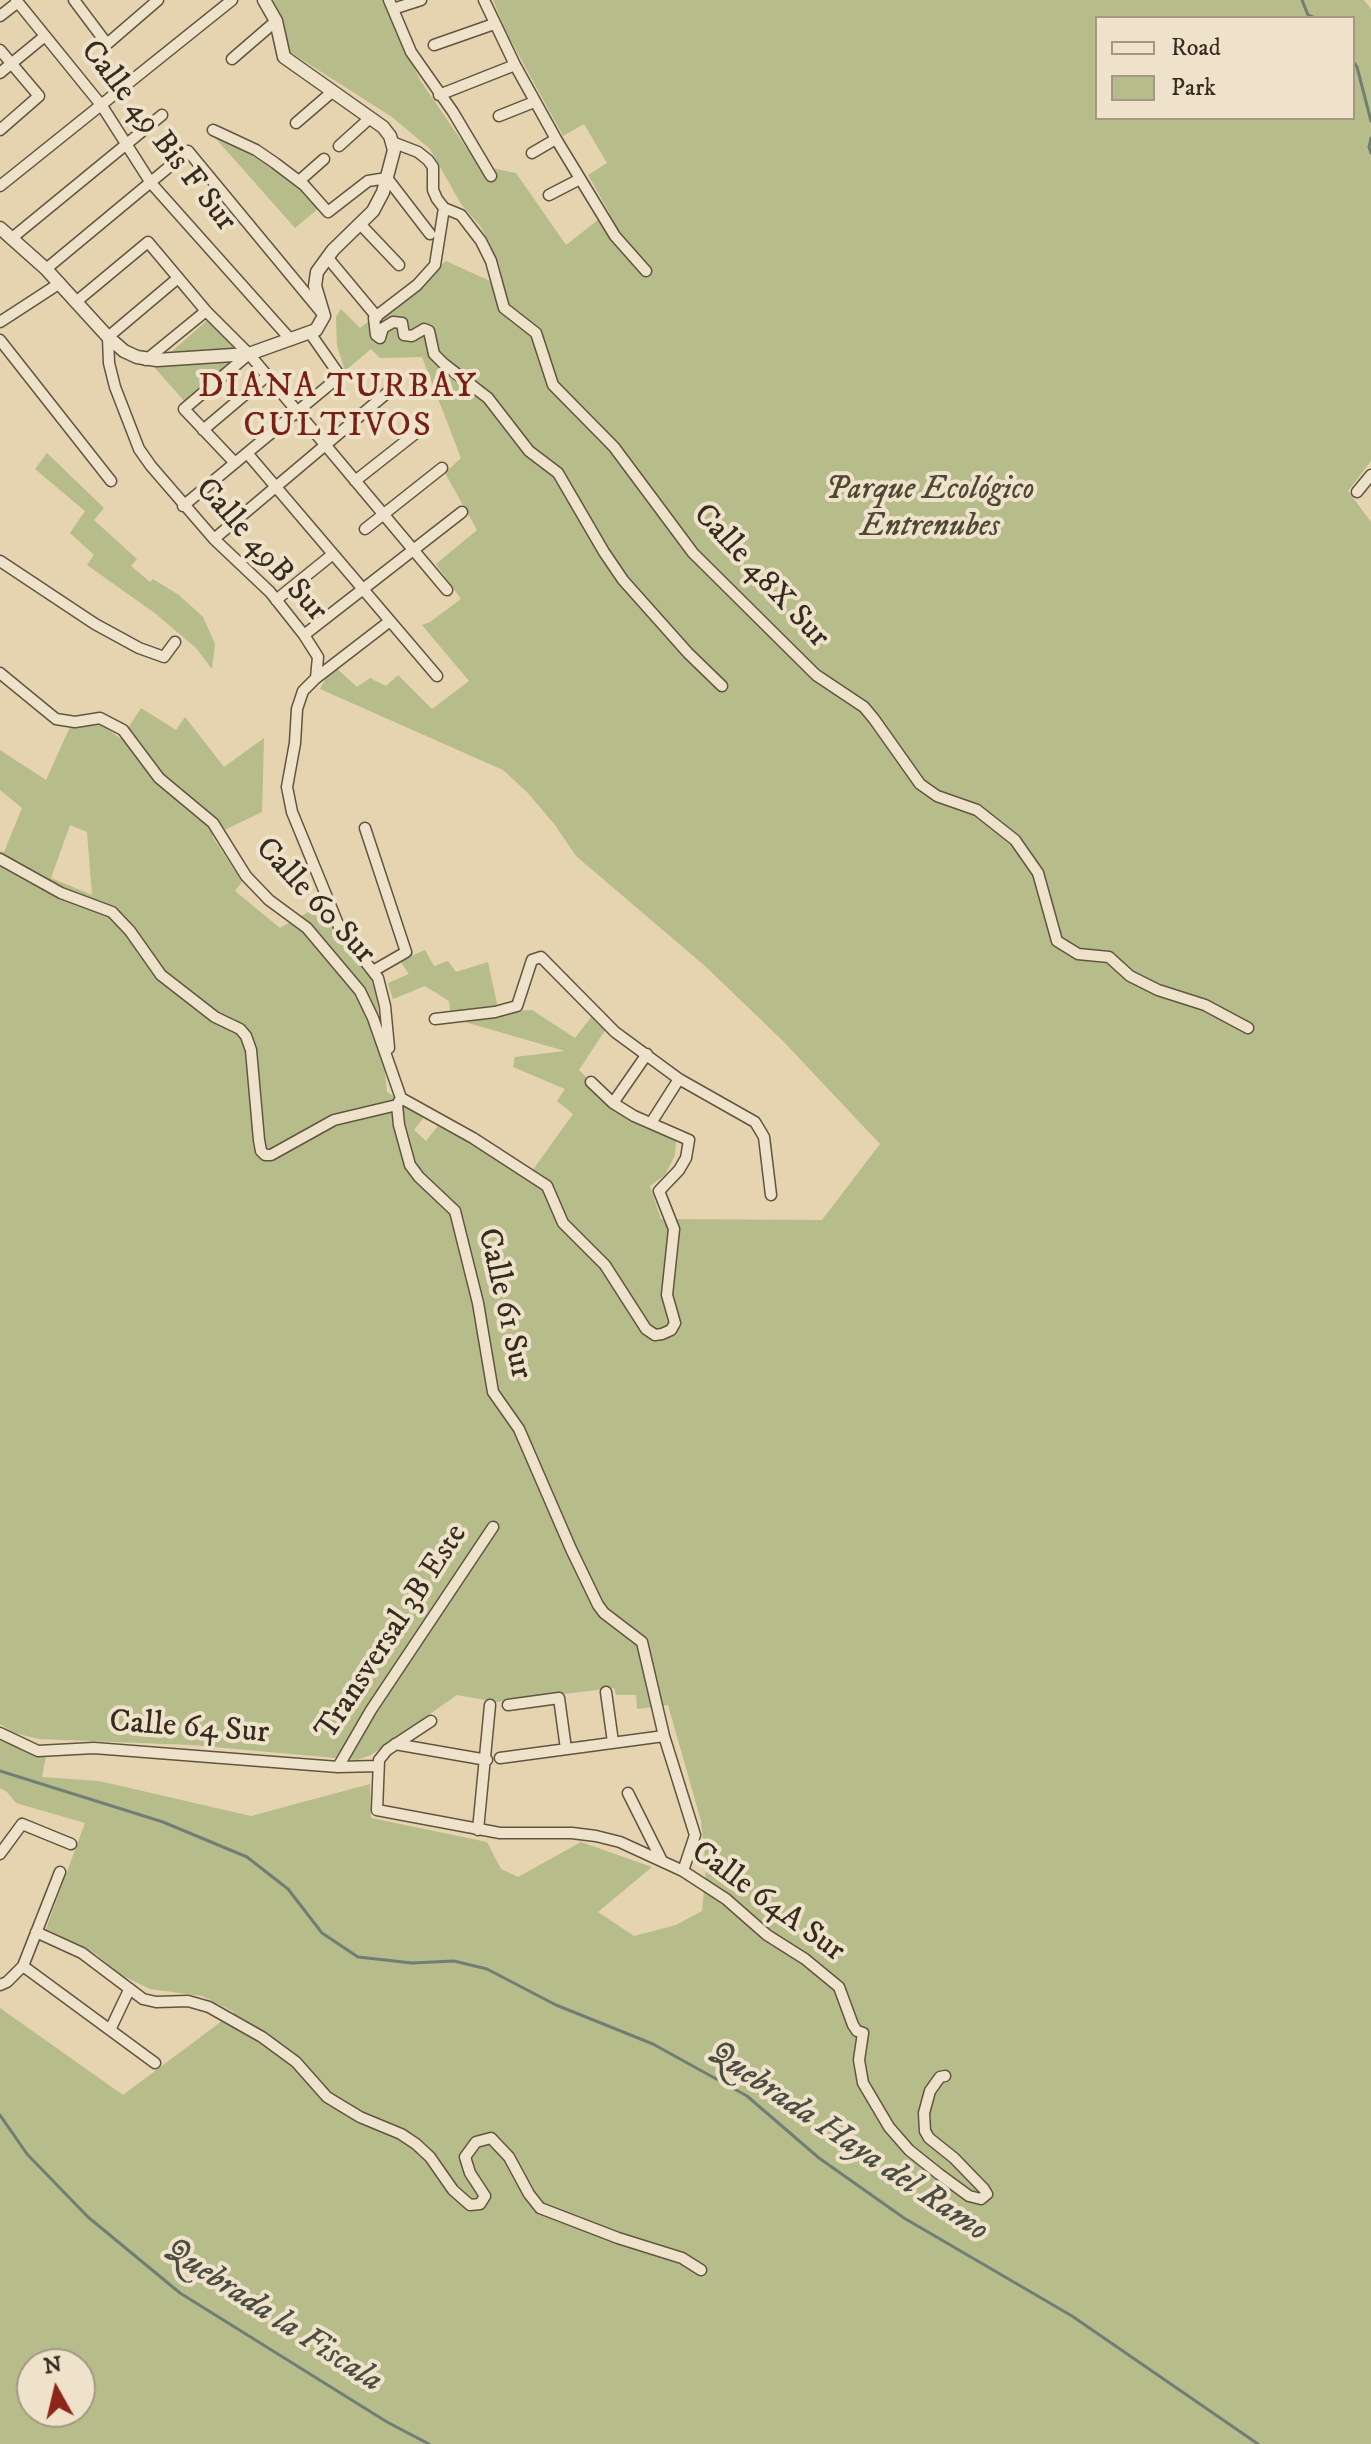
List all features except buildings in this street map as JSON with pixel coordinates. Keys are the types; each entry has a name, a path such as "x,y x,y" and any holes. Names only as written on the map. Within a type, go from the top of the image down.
{"street":[{"path":"80,2 107,44 158,0"},
{"path":"0,186 232,0"},
{"path":"0,228 60,283 108,337 130,355 146,360 249,354 310,333 320,326 324,316 315,282 327,257 378,204 394,150 387,131 284,57 276,21 264,0"},
{"path":"421,0 391,4 411,52 453,112 491,176"},
{"path":"484,0 534,102 556,139 617,239 646,271"},
{"path":"0,16 17,1"},
{"name":"Calle 49 Bis F Sur","path":"17,1 102,106 151,183 291,340"},
{"path":"232,59 276,21"},
{"path":"434,45 494,24"},
{"path":"0,73 45,36"},
{"path":"0,50 39,96 0,130"},
{"path":"439,95 515,65"},
{"path":"296,123 332,92"},
{"path":"499,116 534,102"},
{"path":"12,238 162,115"},
{"path":"339,146 370,118"},
{"path":"213,130 256,150 299,181 328,212 368,181 387,178"},
{"path":"532,153 556,139"},
{"path":"376,317 400,300 435,265 444,208 433,190 433,167 428,160 424,155 392,142"},
{"path":"46,269 188,152 324,316"},
{"path":"299,181 324,159"},
{"path":"387,178 430,234"},
{"path":"549,195 580,179"},
{"name":"Calle 48X Sur","path":"444,208 461,215 481,241 491,261 504,308 536,333 553,385 614,447 693,553 816,675 864,707 920,784 937,796 977,810 1015,840 1038,873 1057,941 1078,954 1109,957 1130,976 1158,990 1205,1005 1248,1028"},
{"path":"361,225 399,265"},
{"path":"77,301 148,242 206,311 249,354 447,590"},
{"path":"327,257 376,317 375,333 380,338 383,328 393,322 402,323 404,335 412,336 424,329 429,331 434,354 488,398 529,451 558,473 623,580 722,686"},
{"path":"108,337 178,278"},
{"path":"0,322 60,283"},
{"path":"146,360 206,311"},
{"path":"183,506 340,376 310,333"},
{"name":"Calle 49B Sur","path":"108,337 109,363 115,387 139,449 183,506 276,600 304,635 318,657 316,678"},
{"path":"0,340 111,481"},
{"name":"Calle 49B Sur","path":"235,463 184,409 249,354"},
{"path":"203,430 267,376"},
{"path":"214,539 387,393"},
{"path":"355,481 416,433"},
{"path":"247,453 437,676"},
{"path":"365,529 442,468"},
{"path":"1357,492 1371,475"},
{"path":"304,635 462,512"},
{"path":"276,600 333,554"},
{"path":"0,561 95,624 139,648 164,657 175,642"},
{"path":"390,621 316,678 299,698 287,787 292,812 340,929 373,971 382,988 390,1066"},
{"name":"Calle 60 Sur","path":"0,673 56,719 75,722 100,718 116,724 159,778 213,823 246,876 269,900 307,928 360,991 390,1066 399,1102"},
{"path":"365,828 406,952 373,971"},
{"path":"0,859 61,893 112,912 130,931 161,975 215,1017 240,1029 251,1050 262,1153 271,1155 334,1120 399,1102 473,1138 547,1186 563,1223 605,1265 646,1329 659,1335 671,1330 675,1320 667,1295 674,1229 659,1191 679,1170 686,1158 689,1140 613,1103 591,1082"},
{"path":"435,1019 495,1012 517,1006 534,957 539,956 615,1032 679,1079 755,1122 764,1137 771,1195"},
{"path":"613,1103 647,1054"},
{"path":"651,1123 679,1079"},
{"name":"Calle 61 Sur","path":"399,1102 402,1138 413,1171 455,1211 478,1303 493,1392 519,1429 598,1605 642,1642 664,1736"},
{"name":"Transversal 3B Este","path":"338,1767 371,1710 493,1527"},
{"path":"606,1692 613,1742"},
{"path":"508,1705 559,1698 566,1749"},
{"path":"478,1830 490,1705"},
{"path":"377,1766 391,1747 431,1721"},
{"name":"Calle 64 Sur","path":"0,1733 38,1751 94,1748 338,1767 377,1766"},
{"path":"500,1758 664,1736 695,1835 683,1871"},
{"path":"391,1747 487,1760"},
{"name":"Calle 64A Sur","path":"377,1766 377,1810 500,1833 584,1834 608,1838 662,1860 726,1899 767,1935 805,1959 839,1987 853,2025 863,2033 859,2060 863,2083 889,2127 909,2150 939,2174 969,2196 981,2199 987,2192 929,2138 924,2126 930,2091 940,2077 945,2076"},
{"path":"628,1793 662,1860"},
{"path":"0,1854 22,1824 71,1844"},
{"path":"0,1985 23,1966 60,1872"},
{"path":"36,1932 82,1953 143,1999 156,2002 188,2001 227,2016 296,2062 327,2097 416,2144 430,2157 453,2190 470,2205 480,2204 485,2196 470,2173 465,2157 476,2142 491,2138 509,2157 540,2208 682,2258 701,2270"},
{"path":"23,1966 155,2063"},
{"path":"110,2030 129,1990"}],"green space":[{"name":"Parque Ecológico Entrenubes","path":"273,0 384,0 420,80 478,165 516,173 566,245 610,214 588,175 607,163 584,124 563,136 506,32 493,0 1364,0 1371,9 1371,461 1348,491 1371,522 1371,2444 0,2444 0,2008 123,2095 234,2012 202,1996 150,1989 121,1975 96,1954 46,1929 85,1823 16,1803 0,1788 0,1741 46,1756 42,1777 99,1781 251,1816 370,1784 371,1818 487,1842 501,1869 518,1877 581,1842 652,1867 598,1912 634,1936 676,1925 702,1911 706,1868 701,1821 668,1705 637,1709 636,1695 616,1695 614,1688 496,1702 457,1695 371,1755 357,1760 192,1745 39,1739 14,1733 0,1724 0,851 4,852 22,808 0,790 0,750 46,780 70,727 102,725 121,739 141,708 176,730 185,717 224,767 264,738 262,812 212,836 242,882 235,891 280,928 324,903 342,944 371,977 377,999 387,1092 425,1116 414,1130 426,1141 438,1126 473,1142 527,1178 573,1114 557,1101 565,1089 513,1067 515,1057 565,1051 451,1018 449,1001 425,986 393,999 388,983 409,974 400,961 425,950 434,966 448,961 456,972 488,962 497,1004 495,1012 532,1010 575,1038 592,1016 606,1029 579,1070 613,1104 676,1141 675,1155 665,1175 650,1186 661,1219 822,1220 880,1144 782,1040 705,966 576,856 527,792 503,770 320,689 333,665 357,687 370,678 386,686 398,675 432,709 469,681 422,625 461,599 436,564 477,530 445,473 461,458 422,357 380,358 371,349 345,371 337,346 336,317 341,309 360,328 446,261 490,281 497,298 505,291 500,268 481,227 461,204 430,149 392,117 290,52 282,19","holes":["70,825 87,832 92,895 51,878"]},
{"path":"210,132 283,173 319,208 295,228"},
{"path":"211,317 243,353 186,403 154,367"},
{"path":"47,453 104,508 94,520 137,559 131,566 150,582 153,579 179,595 203,617 215,644 212,669 196,648 156,614 87,565 94,555 70,533 85,511 35,469"}],"waterway":[{"path":"1302,0 1310,16"},
{"path":"1355,64 1371,121"},
{"path":"1371,138 1371,153"},
{"name":"Quebrada Haya del Ramo","path":"0,1771 163,1822 247,1857 288,1889 322,1933 358,1957 412,1963 454,1961 487,1969 556,2005 653,2044 747,2096 819,2158 904,2218 1072,2316 1258,2444"},
{"name":"Quebrada la Fiscala","path":"0,2115 27,2154 88,2217 180,2293 387,2422 429,2444"}],"district":[{"name":"DIANA TURBAY CULTIVOS","path":"338,408"}]}
